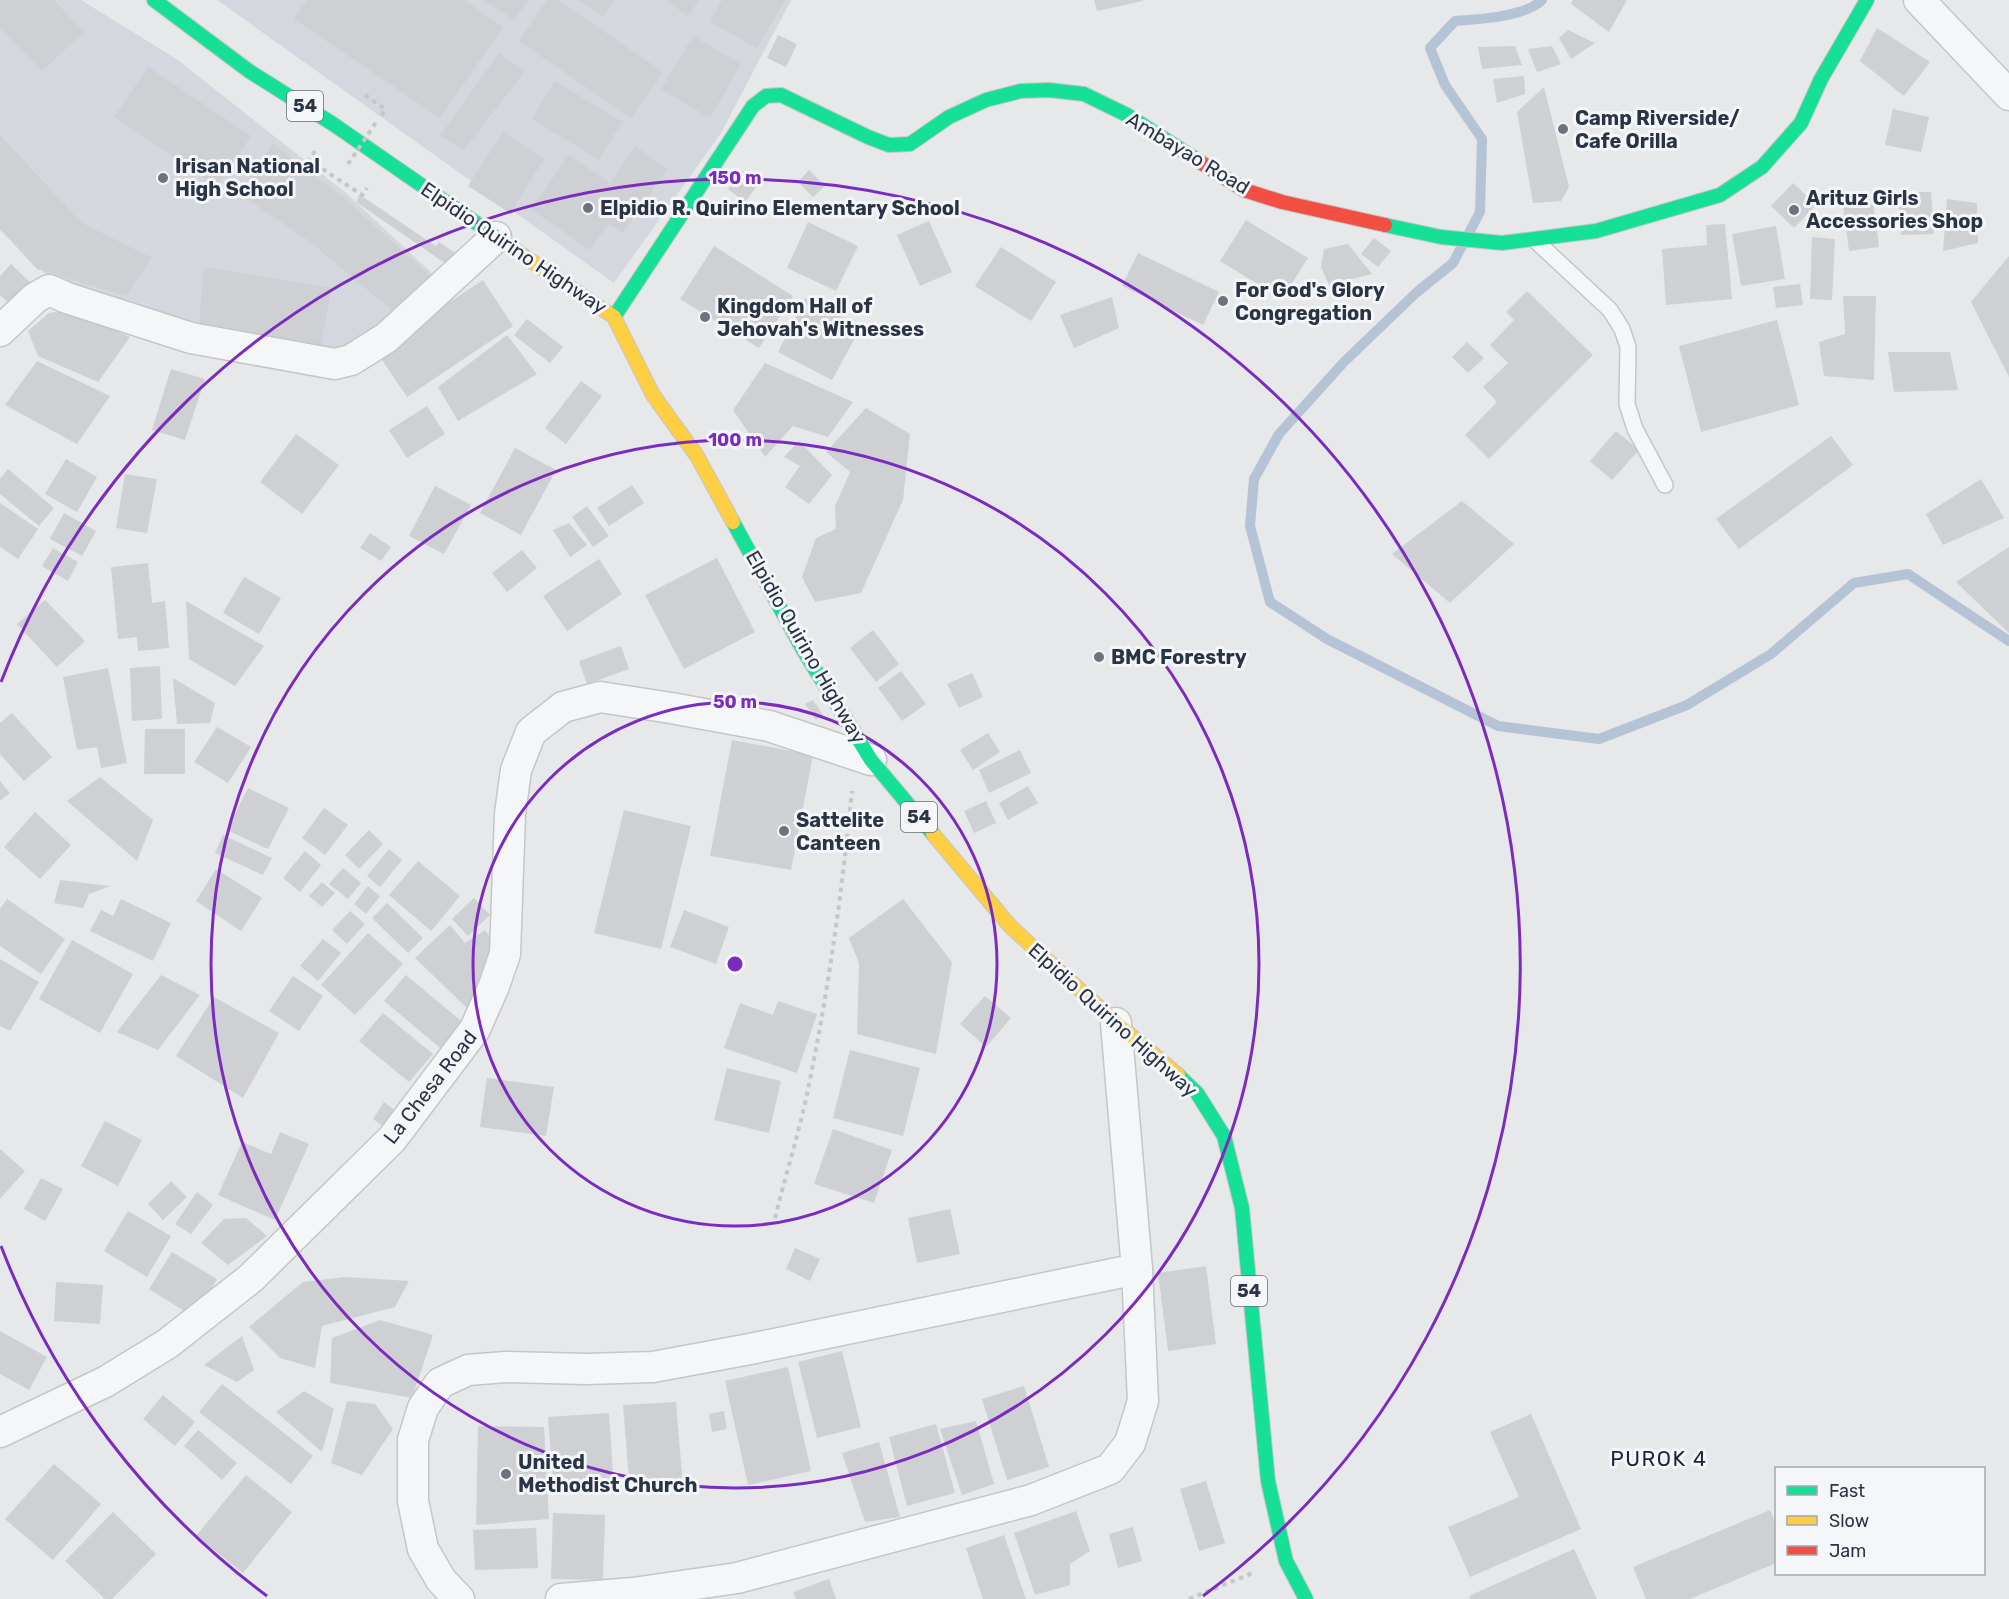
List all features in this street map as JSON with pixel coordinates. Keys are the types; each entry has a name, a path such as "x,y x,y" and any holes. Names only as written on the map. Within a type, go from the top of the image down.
{"main road":[{"name":"Elpidio Quirino Highway","path":"154,0 249,71 333,124 614,317 653,395 697,456 864,757 1010,926 1197,1093 1224,1136 1242,1208 1268,1481 1286,1561 1306,1599"},
{"name":"Ambayao Road","path":"614,317 753,106 762,96 770,93 781,95 889,145 910,144 949,117 986,100 1021,91 1049,90 1084,94 1127,115 1244,190 1282,202 1441,237 1502,243 1596,231 1700,201 1720,195 1762,167 1801,123 1821,79 1866,0"}],"street":[{"path":"1919,0 2009,95"},
{"path":"0,331 35,298 49,290 67,298 191,338 336,364 351,360 386,338 496,237"},
{"name":"La Chesa Road","path":"0,1432 105,1382 167,1344 251,1278 392,1139 475,1029 494,986 505,954 510,814 516,770 531,732 562,707 600,697 769,726 864,757"},
{"path":"561,1599 633,1593 737,1578 1031,1500 1110,1469 1130,1443 1143,1401 1137,1269 1116,1023"},
{"path":"459,1599 441,1580 423,1548 413,1501 413,1440 423,1408 440,1383 468,1370 505,1367 586,1369 652,1367 762,1347 1137,1269"}],"lane":[{"path":"1535,240 1610,310 1622,329 1628,346 1627,404 1635,429 1665,485"}],"path":[{"path":"365,95 385,109"},
{"path":"348,164 377,121"},
{"path":"309,160 362,195"},
{"path":"775,1218 807,1094 864,757"},
{"path":"1189,1599 1286,1561"}],"shaded area":[{"name":"Irisan National High School","path":"0,0 81,0 178,60 346,193 437,278 348,351 184,335 53,281 0,230"},
{"name":"Elpidio R. Quirino Elementary School","path":"217,0 791,0 721,133 614,283"}],"building":[{"path":"0,0 54,0 84,32 42,71 0,27"},
{"path":"307,0 464,0 503,27 440,118 294,19"},
{"path":"484,0 528,0 514,20"},
{"path":"547,0 558,0 663,72 631,118 519,41"},
{"path":"578,0 614,0 603,16"},
{"path":"666,0 699,0 688,16"},
{"path":"722,0 785,0 757,48 710,22"},
{"path":"1094,0 1143,0 1143,1 1097,11"},
{"path":"1573,0 1627,0 1609,32 1571,4"},
{"path":"1877,28 1930,62 1904,96 1860,61"},
{"path":"1568,30 1595,43 1571,59 1559,38"},
{"path":"778,35 797,44 786,67 767,58"},
{"path":"693,36 741,64 710,118 661,89"},
{"path":"1515,46 1522,65 1482,69 1478,47"},
{"path":"1552,46 1561,64 1537,72 1528,49"},
{"path":"499,53 525,71 464,150 440,136"},
{"path":"148,67 251,136 217,186 114,117"},
{"path":"1524,76 1525,94 1497,103 1493,79"},
{"path":"555,81 622,122 599,160 532,119"},
{"path":"1544,87 1569,187 1561,201 1533,203 1517,112"},
{"path":"1893,109 1929,117 1921,152 1885,145"},
{"path":"503,132 544,159 510,213 468,186"},
{"path":"0,135 82,223 152,258 126,296 37,269 0,229"},
{"path":"273,144 343,197 429,275 394,312 309,241 238,193"},
{"path":"635,146 667,169 623,233 608,224 590,250 531,209 569,155 610,183"},
{"path":"741,170 759,183 745,202 728,189"},
{"path":"809,170 825,186 813,197 798,182"},
{"path":"1793,183 1816,205 1794,228 1771,206"},
{"path":"1898,192 1931,192 1934,234 1901,235"},
{"path":"1872,193 1879,247 1849,251 1842,197"},
{"path":"360,195 436,246 439,242 460,256 452,268 356,202"},
{"path":"1947,199 1977,203 1978,243 1943,251"},
{"path":"1246,220 1308,258 1282,299 1220,261"},
{"path":"929,221 952,272 920,286 897,235"},
{"path":"808,222 858,246 836,291 787,268"},
{"path":"1725,224 1732,299 1666,305 1662,249 1707,245 1706,225"},
{"path":"1776,226 1785,279 1741,286 1732,234"},
{"path":"1812,237 1835,239 1832,300 1810,299"},
{"path":"1374,238 1391,251 1378,267 1361,254"},
{"path":"1348,244 1372,274 1329,285 1321,267 1324,249"},
{"path":"714,246 793,296 759,348 680,299"},
{"path":"1001,247 1056,282 1031,321 975,286"},
{"path":"1138,253 1219,292 1203,325 1122,286"},
{"path":"2009,256 2009,377 1971,302"},
{"path":"11,264 39,291 18,312 0,295 0,276"},
{"path":"204,267 331,288 320,352 198,334"},
{"path":"483,280 513,326 407,397 376,351"},
{"path":"1800,284 1803,305 1776,308 1773,287"},
{"path":"1527,291 1593,355 1489,459 1465,435 1497,402 1483,387 1508,363 1490,345 1514,320 1506,312"},
{"path":"1843,296 1876,296 1874,380 1824,376 1819,342 1845,334"},
{"path":"1112,297 1119,328 1074,348 1060,315"},
{"path":"805,298 861,327 832,380 778,352"},
{"path":"68,310 130,337 98,382 38,356 28,331 49,313"},
{"path":"527,319 563,347 550,363 514,335"},
{"path":"1777,320 1799,405 1701,432 1679,346"},
{"path":"507,335 537,374 458,421 438,387"},
{"path":"1467,342 1484,358 1468,373 1452,357"},
{"path":"1888,352 1950,352 1958,390 1894,392"},
{"path":"37,361 110,396 77,444 5,405"},
{"path":"765,363 853,402 828,437 793,426 765,457 733,410"},
{"path":"171,369 205,379 185,440 152,430"},
{"path":"581,381 602,396 566,444 545,428"},
{"path":"427,406 445,434 407,458 389,430"},
{"path":"866,408 910,434 903,500 861,593 815,602 802,577 816,538 836,529 835,506 850,472 826,452"},
{"path":"1616,431 1639,450 1612,480 1590,461"},
{"path":"296,434 339,465 302,514 260,482"},
{"path":"1831,436 1853,465 1739,549 1716,519"},
{"path":"799,441 832,475 809,504 785,487 800,466 784,457"},
{"path":"515,448 556,470 521,535 480,513"},
{"path":"66,459 97,477 77,512 45,494"},
{"path":"8,469 54,508 39,526 0,494 0,479"},
{"path":"125,474 157,479 147,533 116,528"},
{"path":"1981,479 2004,518 1943,545 1926,514"},
{"path":"632,485 644,503 609,526 597,508"},
{"path":"435,486 471,505 444,554 409,536"},
{"path":"1462,501 1514,544 1450,603 1392,554"},
{"path":"0,503 38,529 18,559 0,547"},
{"path":"587,506 609,536 593,547 572,517"},
{"path":"64,513 96,531 82,556 50,539"},
{"path":"569,523 587,545 570,557 553,530"},
{"path":"370,533 391,547 381,561 360,548"},
{"path":"2009,547 2009,633 1956,582"},
{"path":"53,548 78,562 68,581 42,566"},
{"path":"522,550 537,568 507,592 492,573"},
{"path":"717,558 755,632 684,669 645,595"},
{"path":"599,559 622,594 567,631 543,596"},
{"path":"148,563 152,603 165,601 169,648 138,651 137,637 118,639 111,567"},
{"path":"244,577 281,598 259,634 223,613"},
{"path":"45,600 85,641 57,667 17,624"},
{"path":"186,601 264,646 235,686 189,659"},
{"path":"873,630 899,664 876,682 850,648"},
{"path":"621,646 629,669 587,684 579,661"},
{"path":"160,666 162,719 132,721 130,668"},
{"path":"108,668 127,763 101,768 97,747 77,750 63,677"},
{"path":"901,671 926,704 902,721 878,688"},
{"path":"972,673 983,697 959,708 947,684"},
{"path":"173,678 215,703 210,723 177,724"},
{"path":"813,700 823,715 816,720 805,704"},
{"path":"12,713 52,757 24,781 0,754 0,723"},
{"path":"217,727 251,747 228,783 194,762"},
{"path":"145,729 185,729 185,774 144,774"},
{"path":"988,733 1000,752 973,770 960,750"},
{"path":"732,740 813,755 791,870 710,856"},
{"path":"1020,750 1031,773 989,793 979,770"},
{"path":"100,777 153,820 137,861 67,801"},
{"path":"0,781 10,793 0,801"},
{"path":"1028,786 1038,803 1008,820 999,803"},
{"path":"248,788 289,808 268,849 227,830"},
{"path":"986,801 996,823 974,833 964,811"},
{"path":"324,808 348,825 325,855 302,838"},
{"path":"624,810 691,826 661,949 594,933"},
{"path":"35,812 71,845 40,879 4,847"},
{"path":"369,830 383,844 359,869 345,855"},
{"path":"223,835 272,858 263,875 215,853"},
{"path":"389,849 402,860 380,887 367,876"},
{"path":"305,851 321,865 300,892 283,878"},
{"path":"418,861 460,896 431,931 389,895"},
{"path":"343,868 361,883 348,899 329,884"},
{"path":"216,869 262,898 241,931 196,901"},
{"path":"60,880 110,886 89,894 83,908 54,903"},
{"path":"322,882 335,893 322,907 309,896"},
{"path":"368,886 380,896 366,914 354,904"},
{"path":"474,898 490,915 468,936 452,919"},
{"path":"7,899 65,939 41,974 0,946 0,909"},
{"path":"121,899 171,923 153,961 90,931 101,910 113,916"},
{"path":"903,899 952,962 936,1054 857,1034 859,963 849,938"},
{"path":"387,903 423,938 408,953 372,918"},
{"path":"684,910 729,927 716,964 670,947"},
{"path":"350,911 365,924 347,944 332,930"},
{"path":"450,925 465,943 485,930 493,941 468,1009 415,958"},
{"path":"368,933 403,964 355,1015 321,985"},
{"path":"323,939 341,953 318,981 300,966"},
{"path":"72,940 133,974 100,1033 39,999"},
{"path":"0,959 39,982 10,1031 0,1026"},
{"path":"161,975 200,995 158,1050 117,1032"},
{"path":"406,975 473,1031 451,1057 384,1001"},
{"path":"293,976 323,996 299,1031 269,1011"},
{"path":"985,996 1011,1018 986,1047 960,1024"},
{"path":"214,997 279,1033 243,1098 176,1056"},
{"path":"778,1001 817,1014 797,1073 724,1048 740,1003 773,1015"},
{"path":"383,1013 433,1054 409,1082 359,1041"},
{"path":"850,1050 920,1068 903,1136 833,1118"},
{"path":"727,1068 781,1081 769,1133 714,1120"},
{"path":"487,1078 554,1087 546,1136 480,1127"},
{"path":"384,1102 403,1116 391,1132 373,1119"},
{"path":"105,1121 142,1140 118,1186 81,1166"},
{"path":"833,1129 892,1150 874,1203 814,1184"},
{"path":"280,1132 309,1144 275,1220 218,1195 242,1142 271,1154"},
{"path":"0,1149 25,1171 0,1199"},
{"path":"41,1178 63,1189 45,1221 24,1209"},
{"path":"171,1181 187,1197 163,1220 148,1204"},
{"path":"197,1192 213,1205 191,1234 175,1224"},
{"path":"950,1209 960,1254 917,1263 908,1218"},
{"path":"128,1211 171,1236 147,1277 104,1251"},
{"path":"246,1218 267,1236 228,1265 201,1243 224,1219"},
{"path":"795,1248 820,1259 810,1281 786,1269"},
{"path":"172,1252 217,1279 194,1317 149,1289"},
{"path":"1206,1266 1216,1344 1168,1351 1158,1273"},
{"path":"345,1277 409,1281 395,1307 322,1326 315,1368 280,1358 249,1327 303,1282"},
{"path":"56,1282 103,1285 100,1324 54,1321"},
{"path":"380,1320 433,1335 412,1398 330,1383 332,1338"},
{"path":"0,1331 47,1357 29,1390 0,1374"},
{"path":"242,1336 254,1370 237,1382 204,1365"},
{"path":"842,1351 861,1427 817,1438 798,1362"},
{"path":"788,1367 811,1471 748,1485 725,1381"},
{"path":"222,1384 313,1456 291,1484 199,1412"},
{"path":"1024,1386 1049,1467 1007,1480 982,1399"},
{"path":"304,1391 334,1409 322,1452 276,1412"},
{"path":"163,1395 195,1422 175,1446 143,1419"},
{"path":"347,1401 375,1404 393,1429 362,1475 331,1463"},
{"path":"676,1402 683,1487 630,1491 623,1405"},
{"path":"724,1411 727,1429 712,1432 709,1414"},
{"path":"609,1413 614,1489 554,1494 548,1417"},
{"path":"1531,1414 1581,1529 1470,1577 1448,1527 1519,1497 1490,1432"},
{"path":"976,1421 994,1484 962,1495 940,1429"},
{"path":"936,1424 955,1493 907,1506 889,1437"},
{"path":"478,1426 544,1427 549,1519 476,1525"},
{"path":"198,1430 237,1463 222,1480 184,1446"},
{"path":"879,1442 900,1517 865,1522 842,1453"},
{"path":"54,1464 101,1504 53,1560 5,1519"},
{"path":"246,1475 292,1512 243,1573 196,1536"},
{"path":"1206,1481 1225,1543 1199,1551 1180,1489"},
{"path":"1770,1510 1775,1522 1775,1563 1690,1599 1646,1599 1633,1567"},
{"path":"1076,1511 1090,1551 1070,1564 1070,1585 1035,1595 1014,1533"},
{"path":"113,1512 156,1554 112,1599 105,1599 65,1561"},
{"path":"553,1513 605,1515 603,1580 551,1579"},
{"path":"1133,1527 1142,1561 1118,1568 1109,1534"},
{"path":"536,1528 538,1568 475,1570 473,1530"},
{"path":"1004,1535 1026,1599 983,1599 966,1548"},
{"path":"1574,1549 1597,1599 1470,1599 1469,1596"},
{"path":"829,1579 836,1599 796,1599 793,1592"}],"waterway":[{"path":"1542,0 1534,6 1513,14 1455,21 1430,48 1445,85 1482,139 1480,212 1453,263 1417,292 1344,362 1279,434 1254,479 1250,526 1270,602 1327,639 1498,726 1599,739 1687,705 1771,654 1854,583 1908,574 2009,641"}],"traffic: fast":[{"path":"154,0 249,71 333,124 521,254"},
{"path":"1385,225 1441,237 1502,243 1596,231 1720,195 1762,167 1801,123 1821,79 1867,0"},
{"path":"614,317 753,106 766,96 781,95 889,145 910,144 949,117 986,100 1021,91 1049,90 1084,94 1127,115 1197,160"},
{"path":"733,522 802,648 871,760 933,834"},
{"path":"1178,1075 1197,1093 1224,1136 1242,1208 1268,1481 1286,1561 1306,1599"}],"traffic: slow":[{"path":"521,254 614,317 653,395 697,456 733,522"},
{"path":"933,834 1010,926 1116,1023 1178,1075"}],"traffic: jam":[{"path":"1197,160 1244,190 1282,202 1385,225"}],"place":[{"name":"Camp Riverside/ Cafe Orilla","path":"1563,129"},
{"name":"Irisan National High School","path":"163,178"},
{"name":"Elpidio R. Quirino Elementary School","path":"588,208"},
{"name":"Arituz Girls Accessories Shop","path":"1794,210"},
{"name":"For God's Glory Congregation","path":"1223,301"},
{"name":"Kingdom Hall of Jehovah's Witnesses","path":"705,317"},
{"name":"BMC Forestry","path":"1099,657"},
{"name":"Sattelite Canteen","path":"784,831"},
{"name":"United Methodist Church","path":"506,1474"}],"district":[{"name":"PUROK 4","path":"1659,1459"}]}
